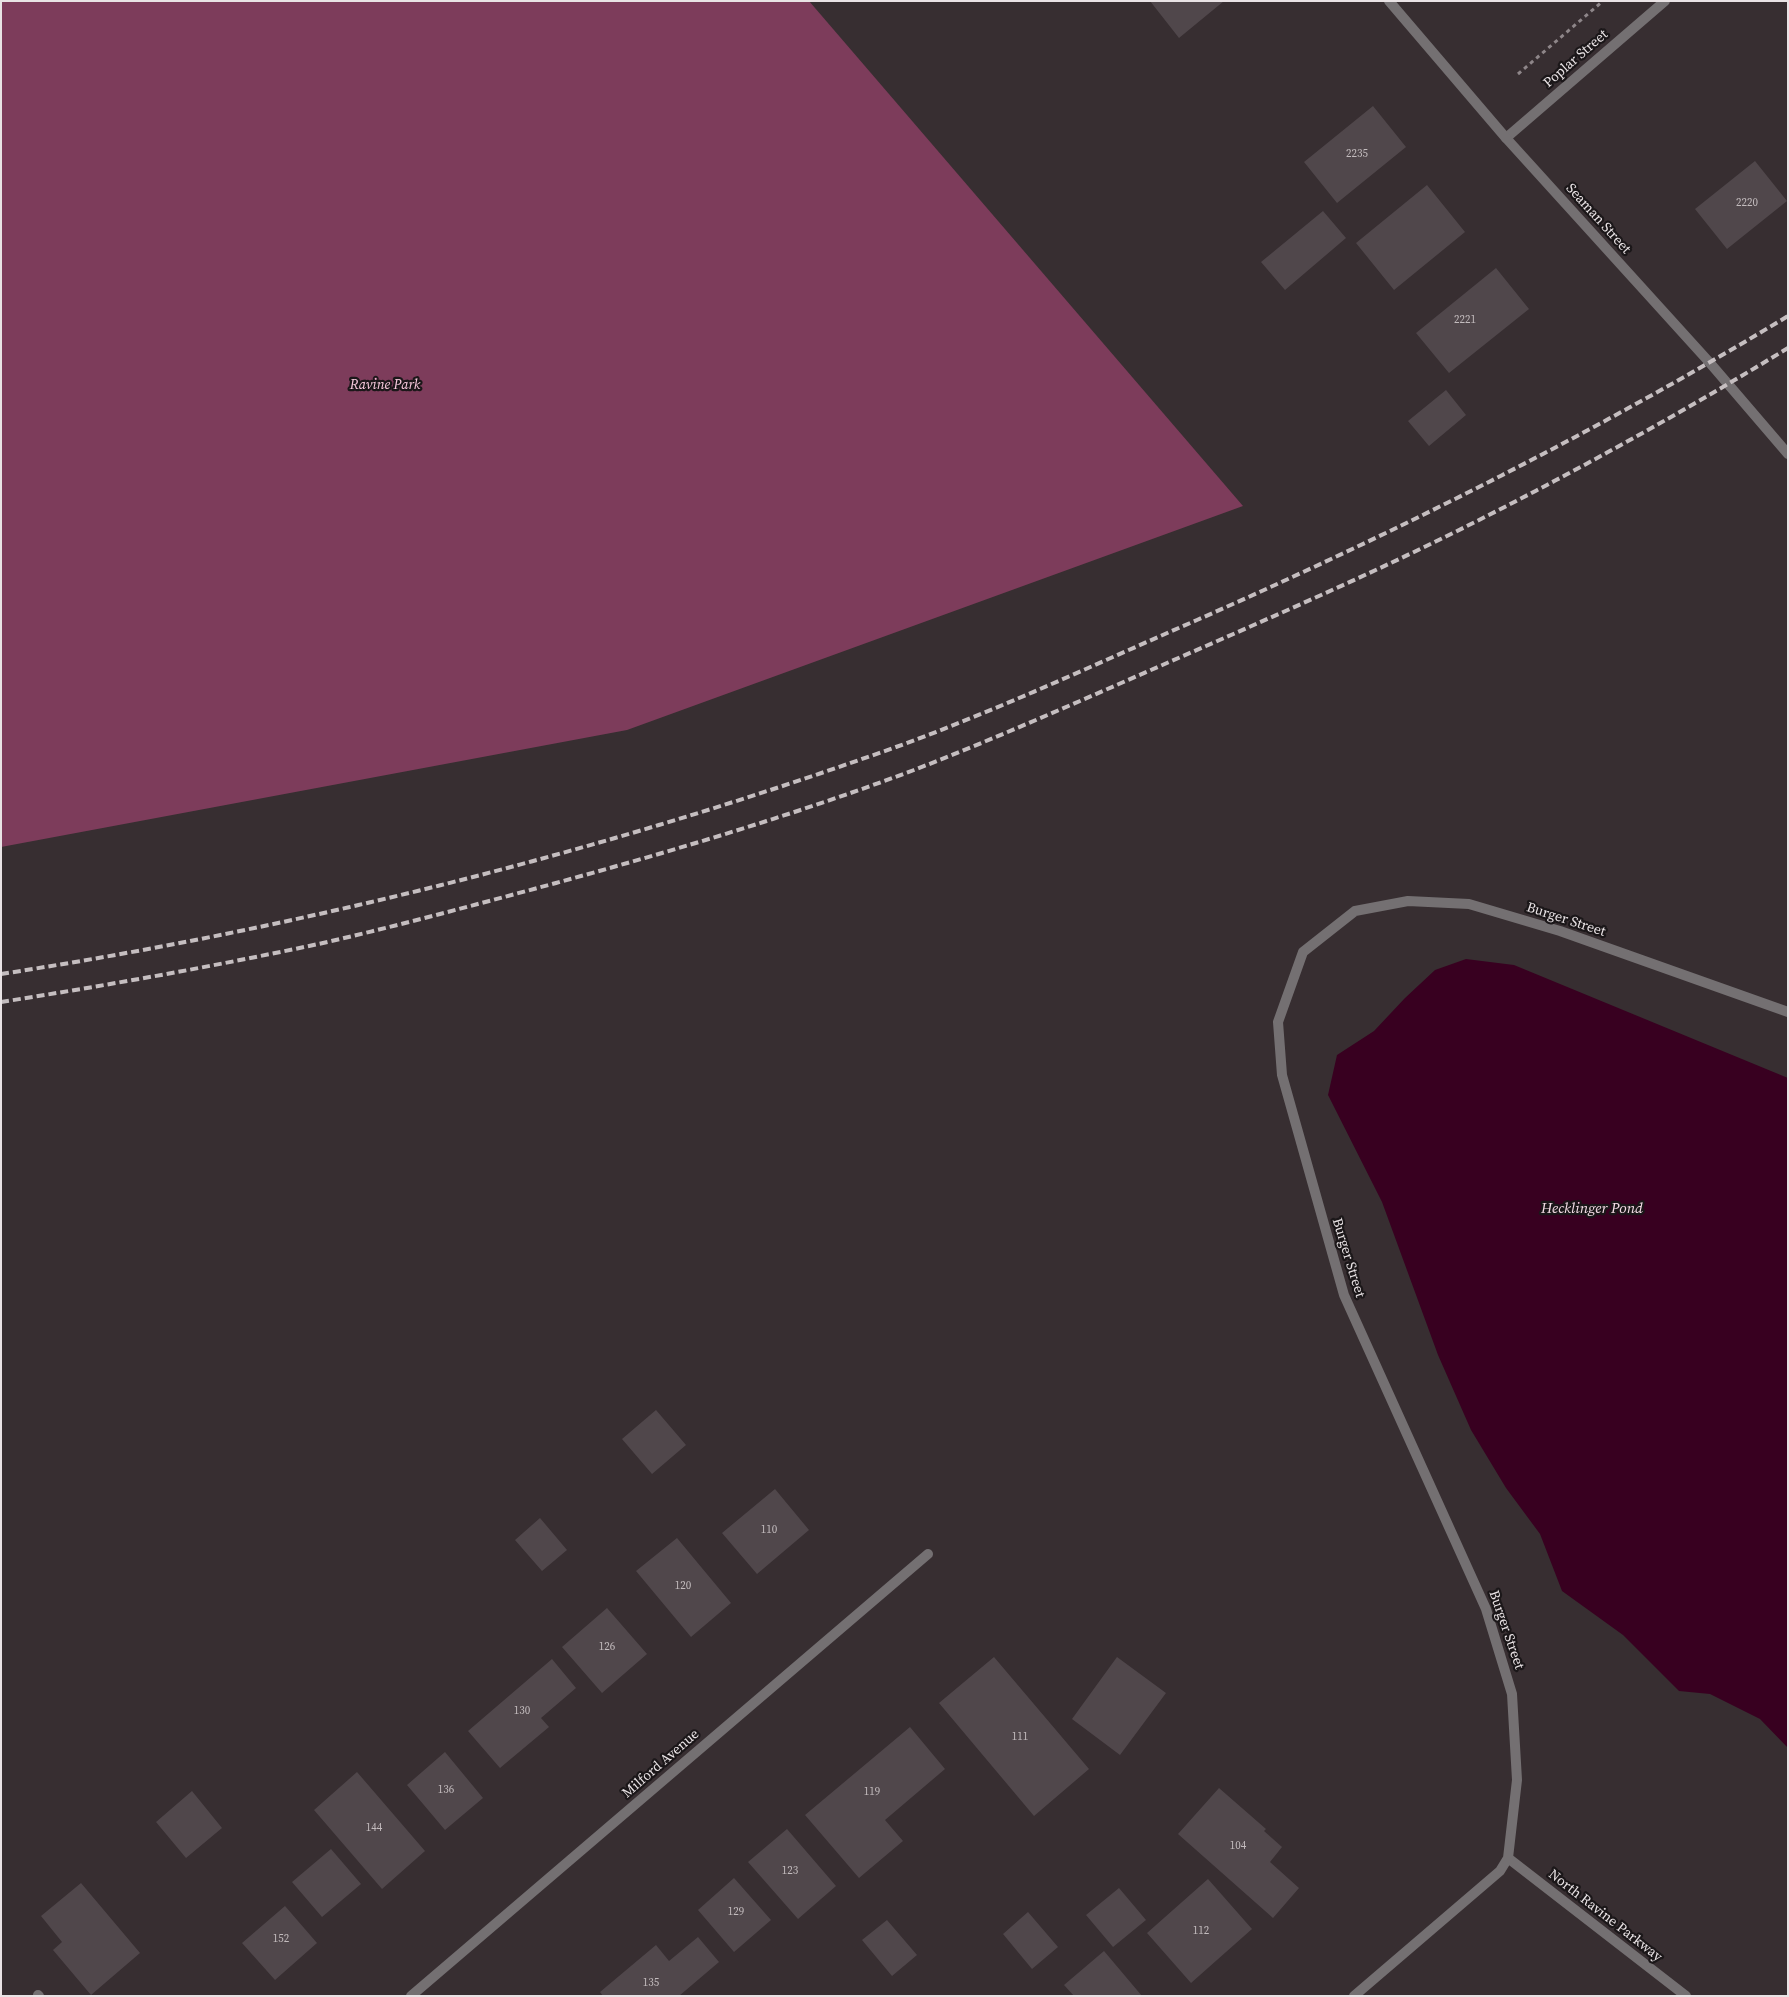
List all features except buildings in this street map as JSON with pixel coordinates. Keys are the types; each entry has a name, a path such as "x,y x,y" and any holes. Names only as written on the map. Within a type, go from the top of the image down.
{"street":[{"name":"Seaman Street","path":"1389,1 1506,138 1710,363 1788,454"},
{"name":"Poplar Street","path":"1506,138 1665,1"},
{"name":"Burger Street","path":"1508,1858 1517,1780 1512,1694 1486,1609 1344,1295 1282,1076 1278,1022 1303,952 1355,911 1408,902 1469,904 1560,931 1788,1012"},
{"name":"Milford Avenue","path":"411,1996 928,1554"},
{"path":"1354,1996 1500,1871 1508,1858"},
{"name":"North Ravine Parkway","path":"1508,1858 1686,1996"}],"path":[{"path":"1518,74 1604,1"}],"green space":[{"name":"Ravine Park","path":"1,1 809,1 1243,506 627,730 1,847"}],"water":[{"name":"Hecklinger Pond","path":"1466,959 1514,965 1788,1078 1788,1748 1760,1719 1710,1694 1679,1691 1623,1635 1562,1591 1540,1534 1506,1488 1471,1430 1438,1355 1382,1202 1328,1095 1337,1055 1374,1031 1435,970"}],"railway":[{"path":"1,974 229,933 454,882 676,820 787,785 896,747 1010,702 1273,586 1424,515 1571,439 1788,316"},
{"path":"1,1002 203,967 323,943 381,929 646,858 736,831 914,770 1060,710 1360,578 1421,549 1621,445 1788,348"}]}
